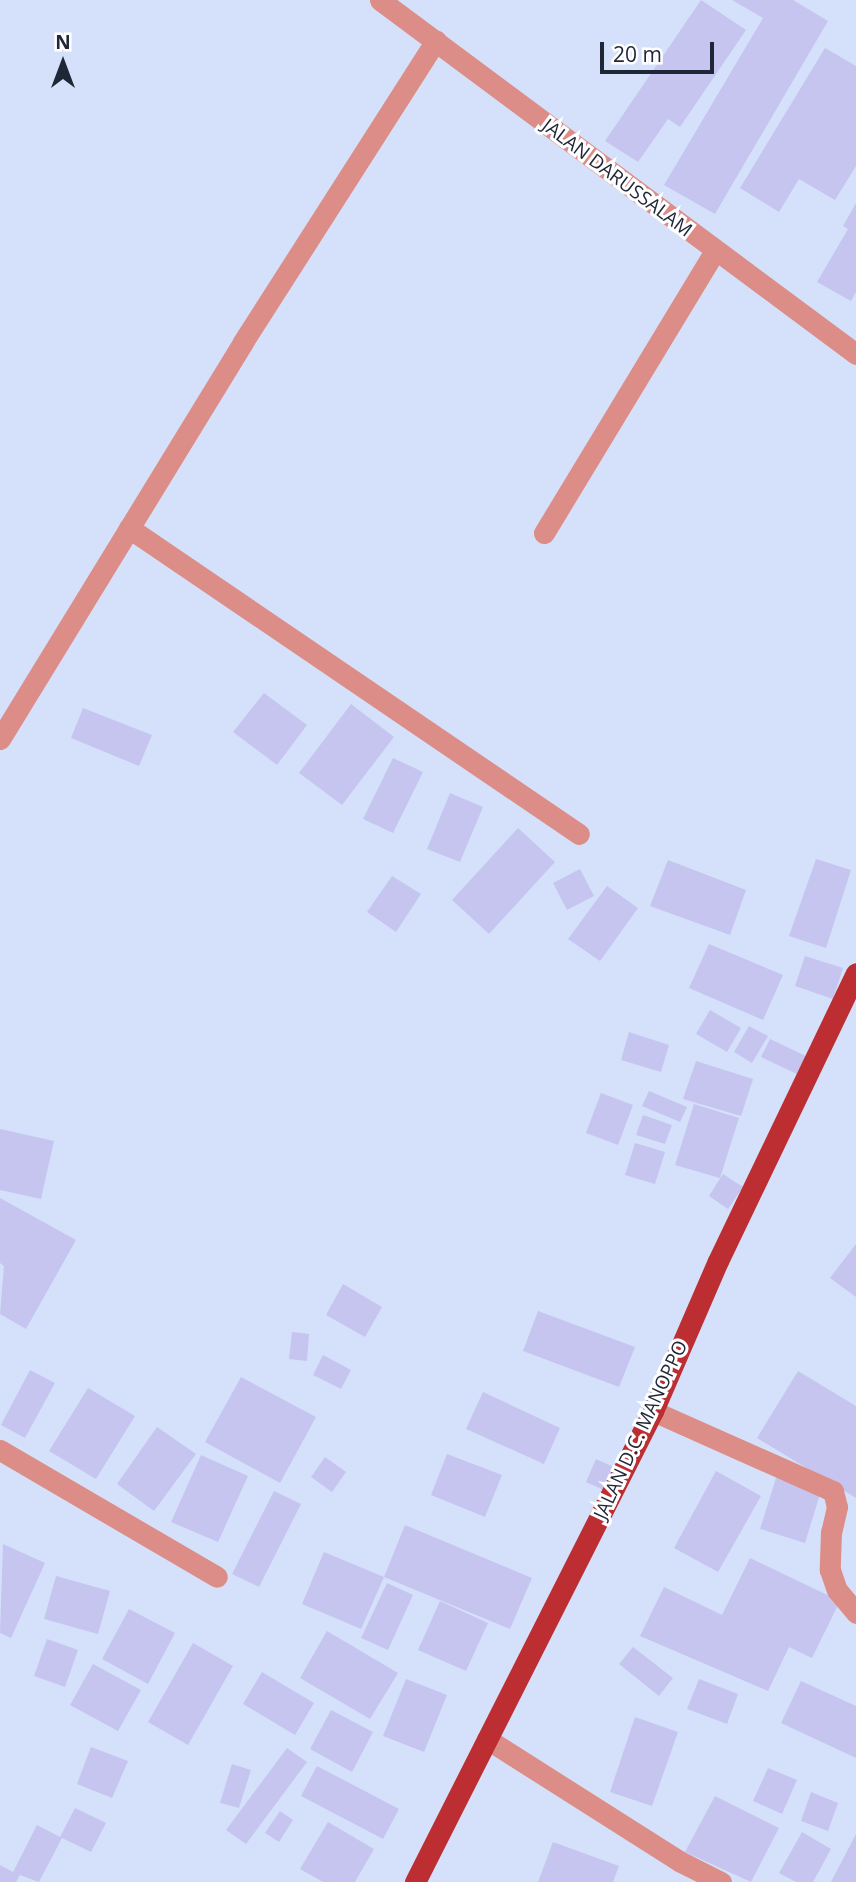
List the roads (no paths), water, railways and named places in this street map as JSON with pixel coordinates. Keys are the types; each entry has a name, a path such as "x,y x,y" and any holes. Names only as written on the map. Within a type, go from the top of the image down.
{"highway":[{"name":"JALAN D.C. MANOPPO","path":"415,1882 653,1411 718,1261 856,973"}],"street":[{"name":"JALAN DARUSSALAM","path":"380,0 714,252 856,354"},
{"path":"0,740 129,528 436,40"},
{"path":"544,533 714,252"},
{"path":"129,528 579,835"},
{"path":"653,1411 833,1491 837,1507 830,1570 837,1590 856,1613"},
{"path":"0,1450 216,1577"},
{"path":"486,1739 679,1861 721,1882"}]}
